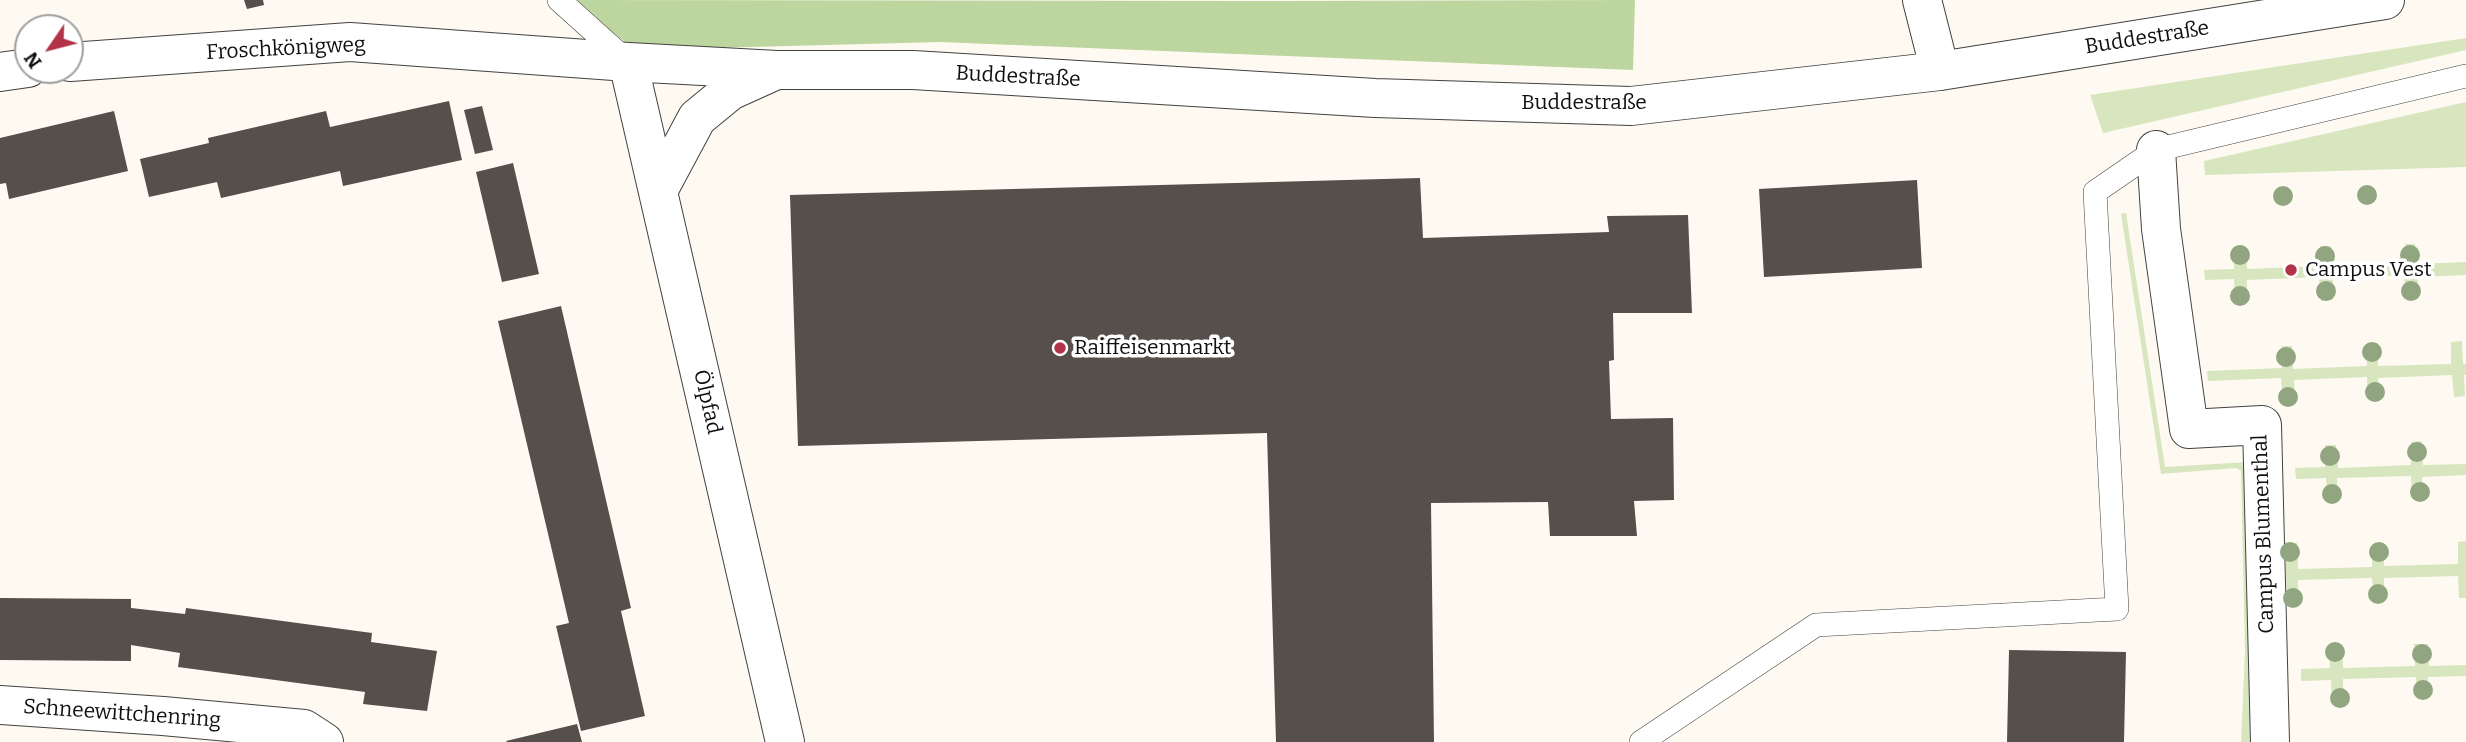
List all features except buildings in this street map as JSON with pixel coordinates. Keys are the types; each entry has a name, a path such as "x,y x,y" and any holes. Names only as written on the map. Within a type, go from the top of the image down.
{"street":[{"path":"1922,0 1940,71"},
{"name":"Buddestraße","path":"628,62 777,70 913,70 1375,98 1631,106 1940,71 2385,0"},
{"name":"Froschkönigweg","path":"84,61 350,42 628,62"},
{"name":"Ölpfad","path":"628,62 785,742"},
{"name":"Buddestraße","path":"659,190 697,118 730,91 777,70"},
{"name":"Campus Blumenthal","path":"2155,150 2161,229 2189,429 2262,425 2270,742"},
{"name":"Schneewittchenring","path":"0,705 304,729 324,742"}],"lane":[{"path":"559,0 628,62"},
{"path":"1641,742 1816,625 2117,609 2095,192 2155,150 2466,76"}],"green space":[{"path":"569,0 1635,0 1633,70 940,42 636,50"},
{"path":"2466,38 2466,50 2103,133 2090,95"},
{"path":"2466,102 2466,167 2205,175 2204,161"},
{"path":"2126,213 2165,467 2249,462 2256,742 2241,742 2245,651 2241,471 2236,468 2161,474 2121,214"},
{"path":"2405,244 2415,244 2417,264 2466,262 2466,275 2418,277 2418,299 2406,299 2404,275 2333,278 2333,300 2321,301 2319,277 2247,280 2247,303 2235,303 2234,279 2205,280 2204,270 2234,269 2233,247 2246,247 2247,269 2320,266 2320,246 2331,246 2332,266 2405,264"},
{"path":"2462,341 2463,364 2466,364 2465,396 2454,397 2452,375 2378,378 2379,398 2368,399 2367,377 2294,380 2295,403 2283,403 2281,378 2208,381 2207,371 2282,368 2282,346 2292,346 2293,369 2367,366 2366,344 2378,343 2378,366 2451,364 2451,342"},
{"path":"2421,441 2423,465 2466,464 2466,475 2422,477 2423,498 2412,499 2411,476 2337,478 2338,501 2327,501 2326,478 2296,479 2295,468 2325,467 2325,445 2336,445 2338,468 2411,465 2411,442"},
{"path":"2466,541 2466,598 2459,598 2458,576 2384,578 2384,601 2374,601 2372,578 2298,580 2299,605 2287,605 2285,543 2297,543 2298,569 2372,567 2372,545 2383,544 2384,566 2458,564 2458,542"},
{"path":"2414,644 2428,644 2429,666 2466,665 2466,676 2428,677 2428,699 2417,699 2416,677 2343,679 2343,702 2332,702 2331,680 2301,681 2301,669 2330,668 2329,647 2342,646 2343,668 2415,666"}],"place":[{"name":"Campus Vest","path":"2291,270"},
{"name":"Raiffeisenmarkt","path":"1060,348"}]}
